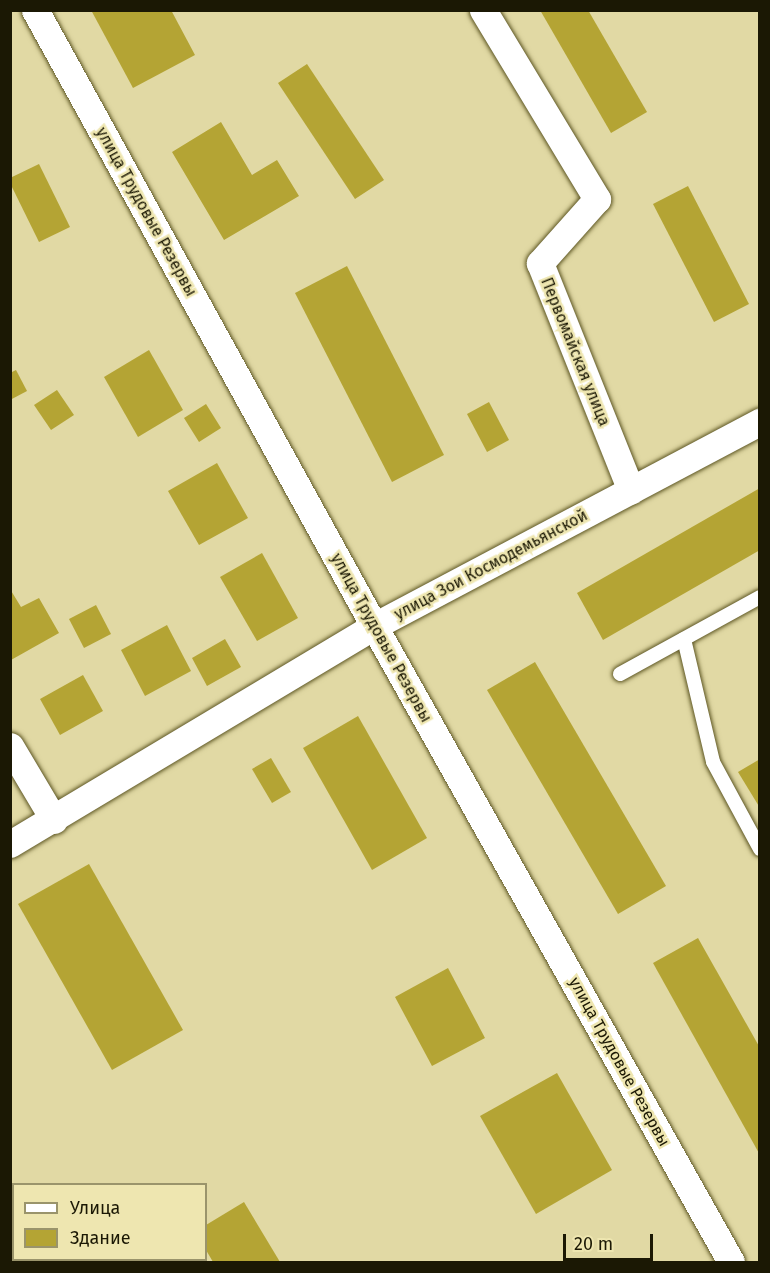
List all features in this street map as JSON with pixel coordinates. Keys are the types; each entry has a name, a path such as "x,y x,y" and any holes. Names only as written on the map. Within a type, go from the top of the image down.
{"street":[{"name":"улица Трудовые Резервы","path":"35,10 374,626 731,1263"},
{"name":"Первомайская улица","path":"483,10 597,199 540,263 631,491"},
{"name":"улица Зои Космодемьянской","path":"10,844 54,820 374,626 759,422"},
{"path":"10,746 54,820"}],"lane":[{"path":"620,674 759,597"},
{"path":"684,639 713,762 759,849"}],"building":[{"path":"91,10 171,10 195,55 133,88"},
{"path":"540,10 588,10 647,112 611,133"},
{"path":"307,64 384,180 355,199 278,83"},
{"path":"221,122 252,175 277,160 299,196 224,240 172,152"},
{"path":"39,164 70,227 39,242 10,183 10,178"},
{"path":"688,186 749,304 714,322 653,204"},
{"path":"347,266 444,455 392,482 295,293"},
{"path":"149,350 183,410 138,437 104,377"},
{"path":"16,370 27,391 10,400 10,373"},
{"path":"57,390 74,415 51,430 34,405"},
{"path":"489,402 509,440 487,452 467,414"},
{"path":"206,404 221,428 199,442 184,418"},
{"path":"217,463 248,518 199,545 168,491"},
{"path":"760,488 760,550 603,640 577,593"},
{"path":"262,553 298,618 257,641 220,577"},
{"path":"10,589 21,607 39,598 59,633 11,660"},
{"path":"96,605 111,634 84,648 69,619"},
{"path":"167,625 191,671 145,696 121,650"},
{"path":"225,639 241,667 207,686 192,658"},
{"path":"535,662 666,886 618,914 487,690"},
{"path":"83,675 103,711 60,735 40,699"},
{"path":"358,716 427,838 372,870 303,748"},
{"path":"271,758 291,792 272,803 252,769"},
{"path":"760,759 760,808 738,772"},
{"path":"89,864 183,1030 112,1070 18,904"},
{"path":"698,938 760,1048 760,1155 653,963"},
{"path":"448,968 485,1038 432,1066 395,997"},
{"path":"557,1073 612,1170 536,1214 480,1116"},
{"path":"244,1202 280,1262 213,1262 207,1252 207,1224"}]}
